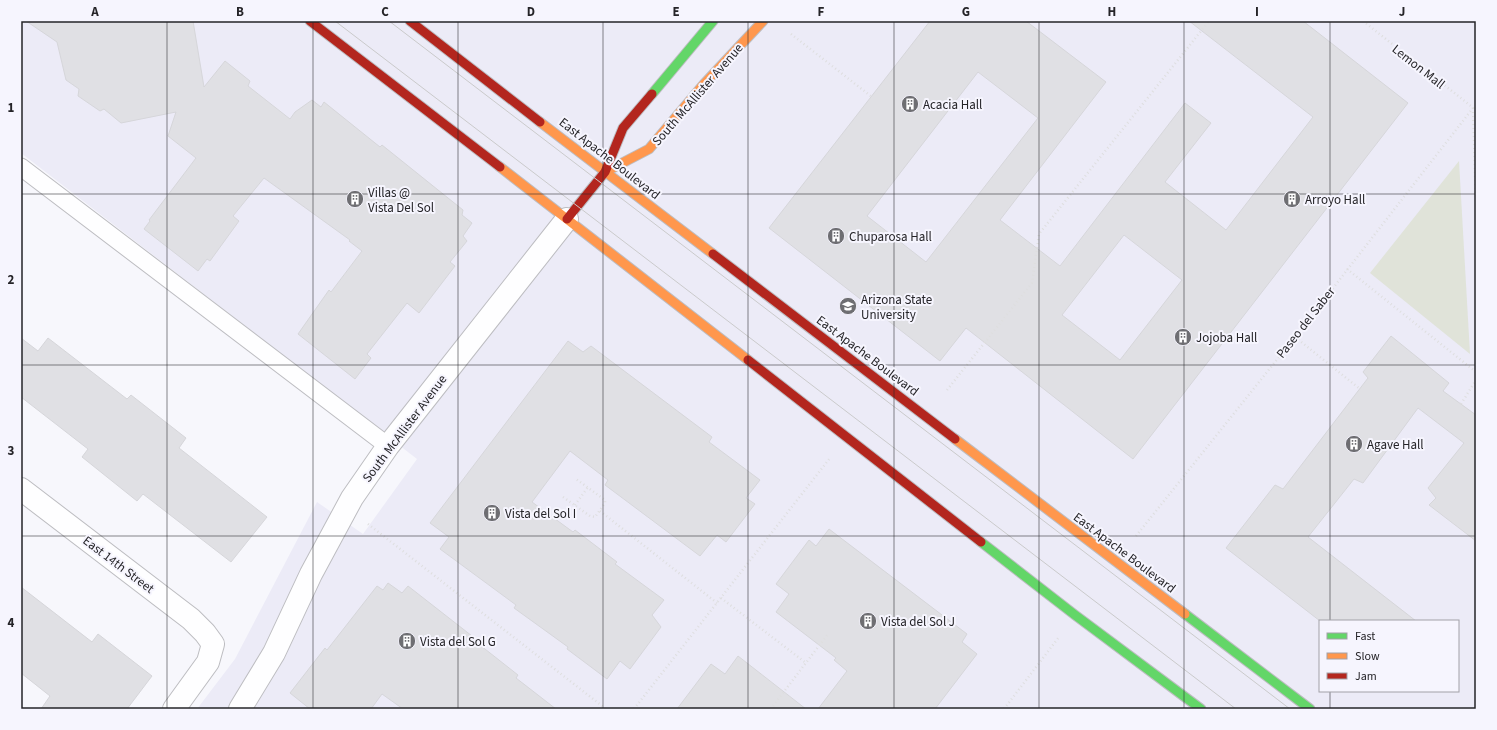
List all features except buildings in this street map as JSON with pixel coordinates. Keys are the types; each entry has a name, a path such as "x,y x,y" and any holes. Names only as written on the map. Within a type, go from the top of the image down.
{"main road":[{"path":"310,21 567,219 1075,615 1201,709"},
{"name":"East Apache Boulevard","path":"410,21 605,172 1310,709"},
{"name":"South McAllister Avenue","path":"567,219 605,172 623,128 713,21"},
{"name":"South McAllister Avenue","path":"605,172 648,149 704,84 763,21"}],"street":[{"name":"South McAllister Avenue","path":"240,709 274,653 310,574 352,498 388,446 567,219"},
{"name":"East 14th Street","path":"21,489 191,619 205,633 213,644 208,662 174,709"}],"lane":[{"path":"21,168 388,446"}],"path":[{"path":"947,390 1032,284 1039,234 1209,21"},
{"name":"Lemon Mall","path":"1363,21 1476,110"},
{"path":"791,34 872,96"},
{"path":"1473,108 1476,203"},
{"name":"Paseo del Saber","path":"1136,536 1295,337 1473,108"},
{"path":"1347,269 1476,372"},
{"path":"1295,337 1360,389"},
{"path":"1461,404 1476,380"},
{"path":"634,709 846,437"},
{"path":"563,497 590,516 595,517 606,503 605,500 576,478"},
{"path":"575,505 588,487"},
{"path":"600,511 717,603"},
{"path":"366,523 606,709"},
{"path":"721,598 806,664"},
{"path":"773,706 828,634"},
{"path":"1004,709 1061,635"}],"shaded area":[{"name":"Arizona State University","path":"21,21 1476,21 1476,709 197,709 235,659 317,502 363,534 417,459 21,153"},
{"path":"1459,161 1470,354 1370,273"}],"tram line":[{"path":"335,21 1236,709"},
{"path":"389,21 1290,709"}],"traffic: fast":[{"path":"652,94 713,21"},
{"path":"981,542 1075,615 1201,709"},
{"path":"1185,614 1310,709"}],"traffic: slow":[{"path":"605,172 649,149 704,84 763,21"},
{"path":"540,122 713,254"},
{"path":"500,167 748,360"},
{"path":"955,439 1185,614"}],"traffic: jam":[{"path":"310,21 500,167"},
{"path":"410,21 540,122"},
{"path":"567,219 605,172 623,128 652,94"},
{"path":"713,254 955,439"},
{"path":"748,360 981,542"}],"place":[{"name":"Acacia Hall","path":"910,104"},
{"name":"Villas @ Vista Del Sol","path":"355,199"},
{"name":"Arroyo Hall","path":"1292,199"},
{"name":"Chuparosa Hall","path":"836,236"},
{"name":"Arizona State University","path":"848,306"},
{"name":"Jojoba Hall","path":"1183,337"},
{"name":"Agave Hall","path":"1354,444"},
{"name":"Vista del Sol I","path":"492,513"},
{"name":"Vista del Sol J","path":"868,621"},
{"name":"Vista del Sol G","path":"407,641"}]}
